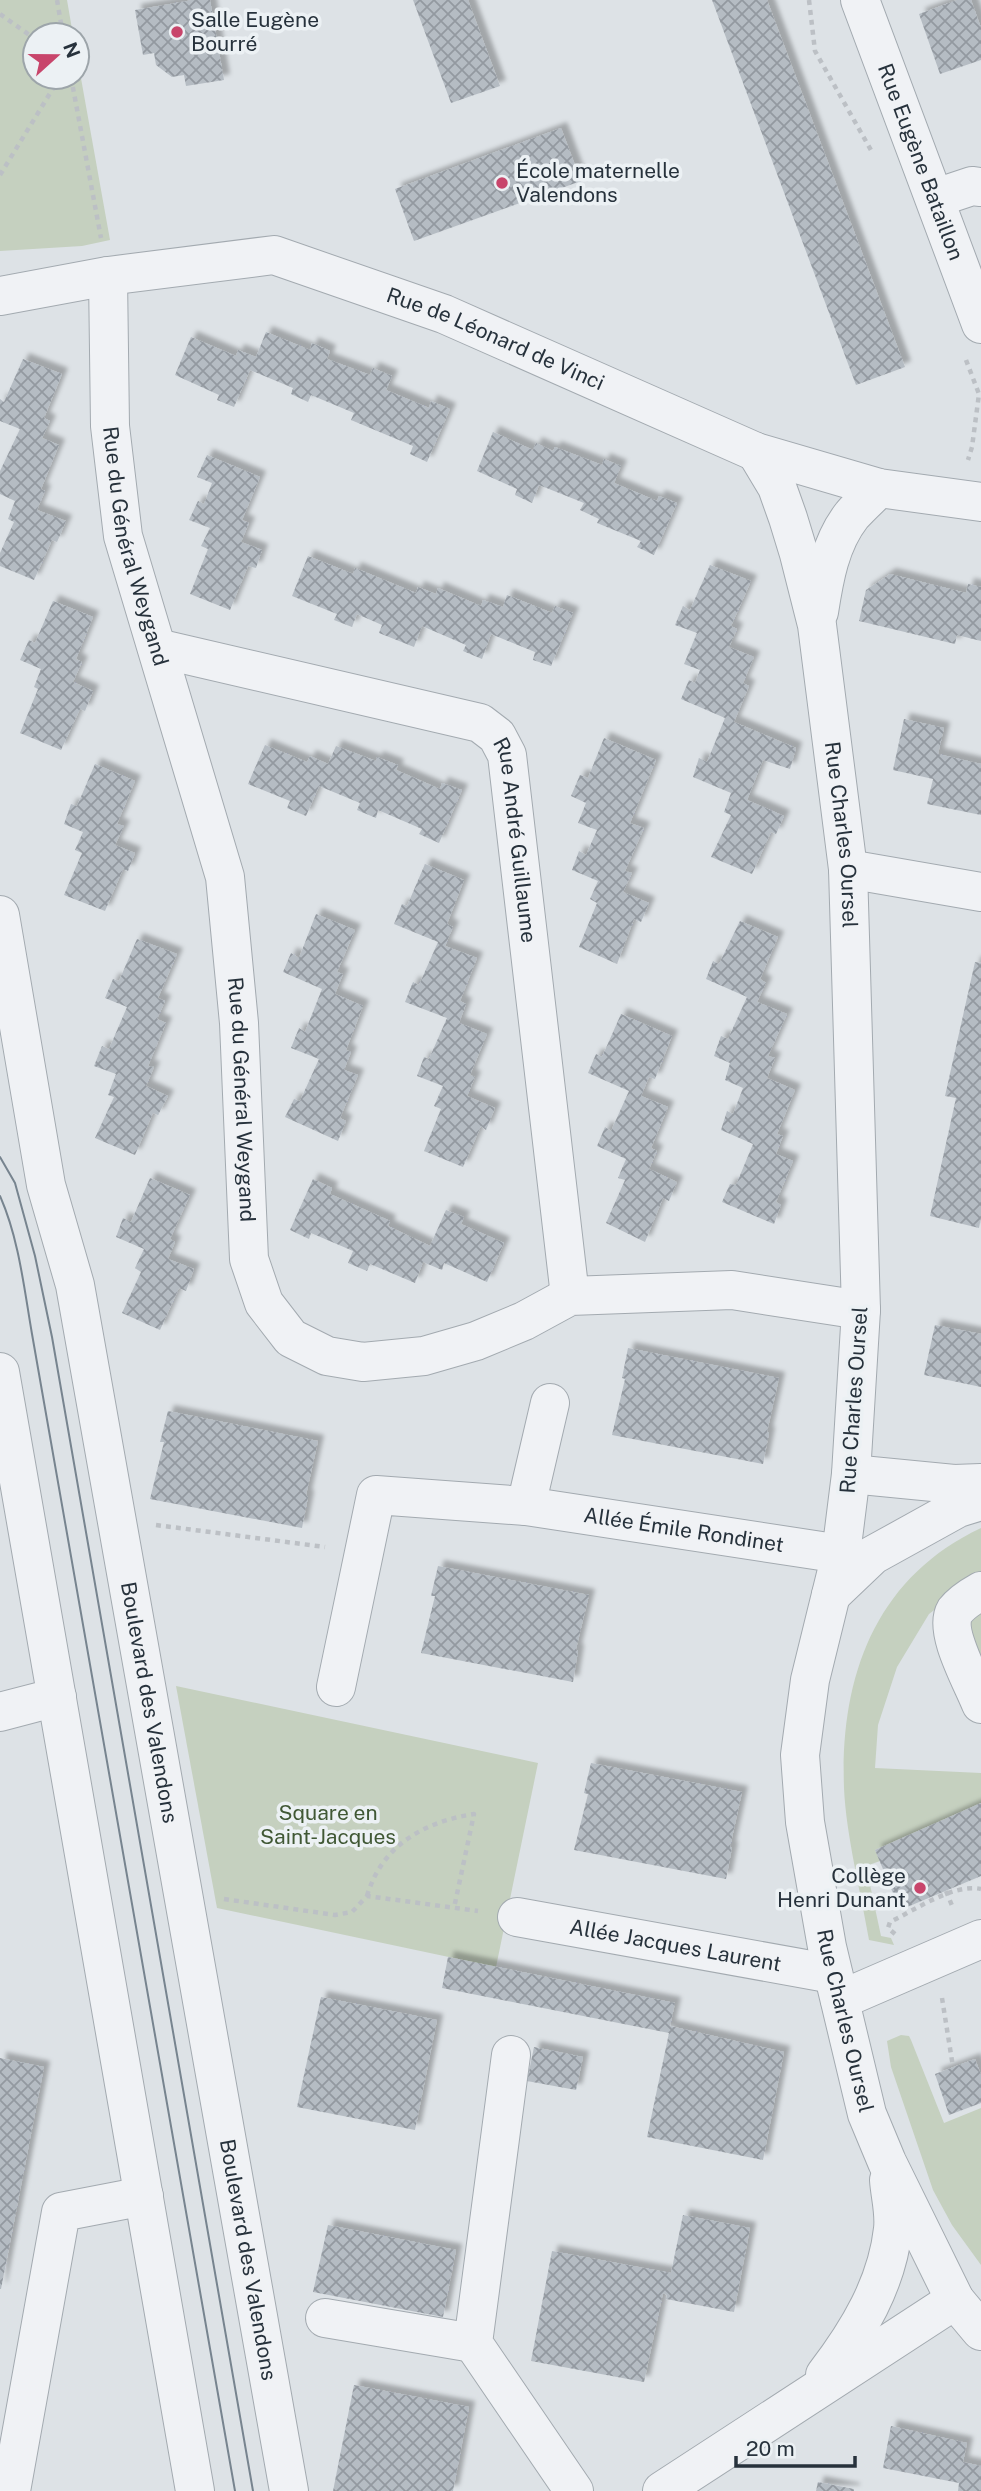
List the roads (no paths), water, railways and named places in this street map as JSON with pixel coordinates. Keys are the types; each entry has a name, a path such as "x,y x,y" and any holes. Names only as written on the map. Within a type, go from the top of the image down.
{"street":[{"name":"Rue Eugène Bataillon","path":"860,0 981,324"},
{"path":"936,198 972,186 981,187"},
{"name":"Rue de Léonard de Vinci","path":"0,296 108,276 274,255 444,314 756,452 878,488 981,502"},
{"name":"Rue du Général Weygand","path":"108,276 110,426 123,536 225,877 239,1023 249,1259 264,1303 291,1338 327,1356 363,1362 424,1356 475,1341 524,1321 570,1296 732,1290 861,1310"},
{"name":"Rue Charles Oursel","path":"756,452 777,487 788,518 800,554 817,625 848,869 861,1310 851,1474 841,1554 810,1680 800,1755 805,1822 837,1987 867,2115 887,2162 955,2300 981,2331"},
{"name":"Rue Charles Oursel","path":"817,625 824,579 834,546 851,516 878,488"},
{"name":"Rue André Guillaume","path":"157,649 480,723 497,736 507,755 570,1296"},
{"path":"848,869 981,892"},
{"name":"Boulevard des Valendons","path":"0,915 10,1027 46,1185 75,1285 289,2491"},
{"path":"0,1371 195,2491"},
{"path":"526,1506 550,1403"},
{"path":"851,1474 954,1484 981,1483"},
{"name":"Allée Émile Rondinet","path":"336,1687 376,1495 526,1506 841,1554"},
{"path":"831,1595 873,1555 958,1508 981,1501"},
{"path":"981,1591 970,1597 955,1612 951,1624 955,1641 981,1704"},
{"path":"0,1712 57,1697"},
{"name":"Allée Jacques Laurent","path":"517,1917 837,1987"},
{"path":"837,1987 929,1961 981,1938"},
{"path":"511,2055 473,2343 574,2491"},
{"name":"Rue Charles Oursel","path":"811,2394 847,2346 868,2311 883,2274 893,2228 887,2162"},
{"path":"11,2491 61,2212 144,2196"},
{"path":"662,2491 955,2300"},
{"path":"325,2318 473,2343"}],"tram line":[{"path":"0,1157 15,1183 35,1256 52,1337 253,2491"},
{"path":"0,1196 12,1229 23,1281 235,2491"}],"place":[{"name":"Salle Eugène Bourré","path":"177,32"},
{"name":"École maternelle Valendons","path":"502,183"},
{"name":"Collège Henri Dunant","path":"920,1888"}],"park label":[{"name":"Square en Saint-Jacques","path":"328,1825"}]}
